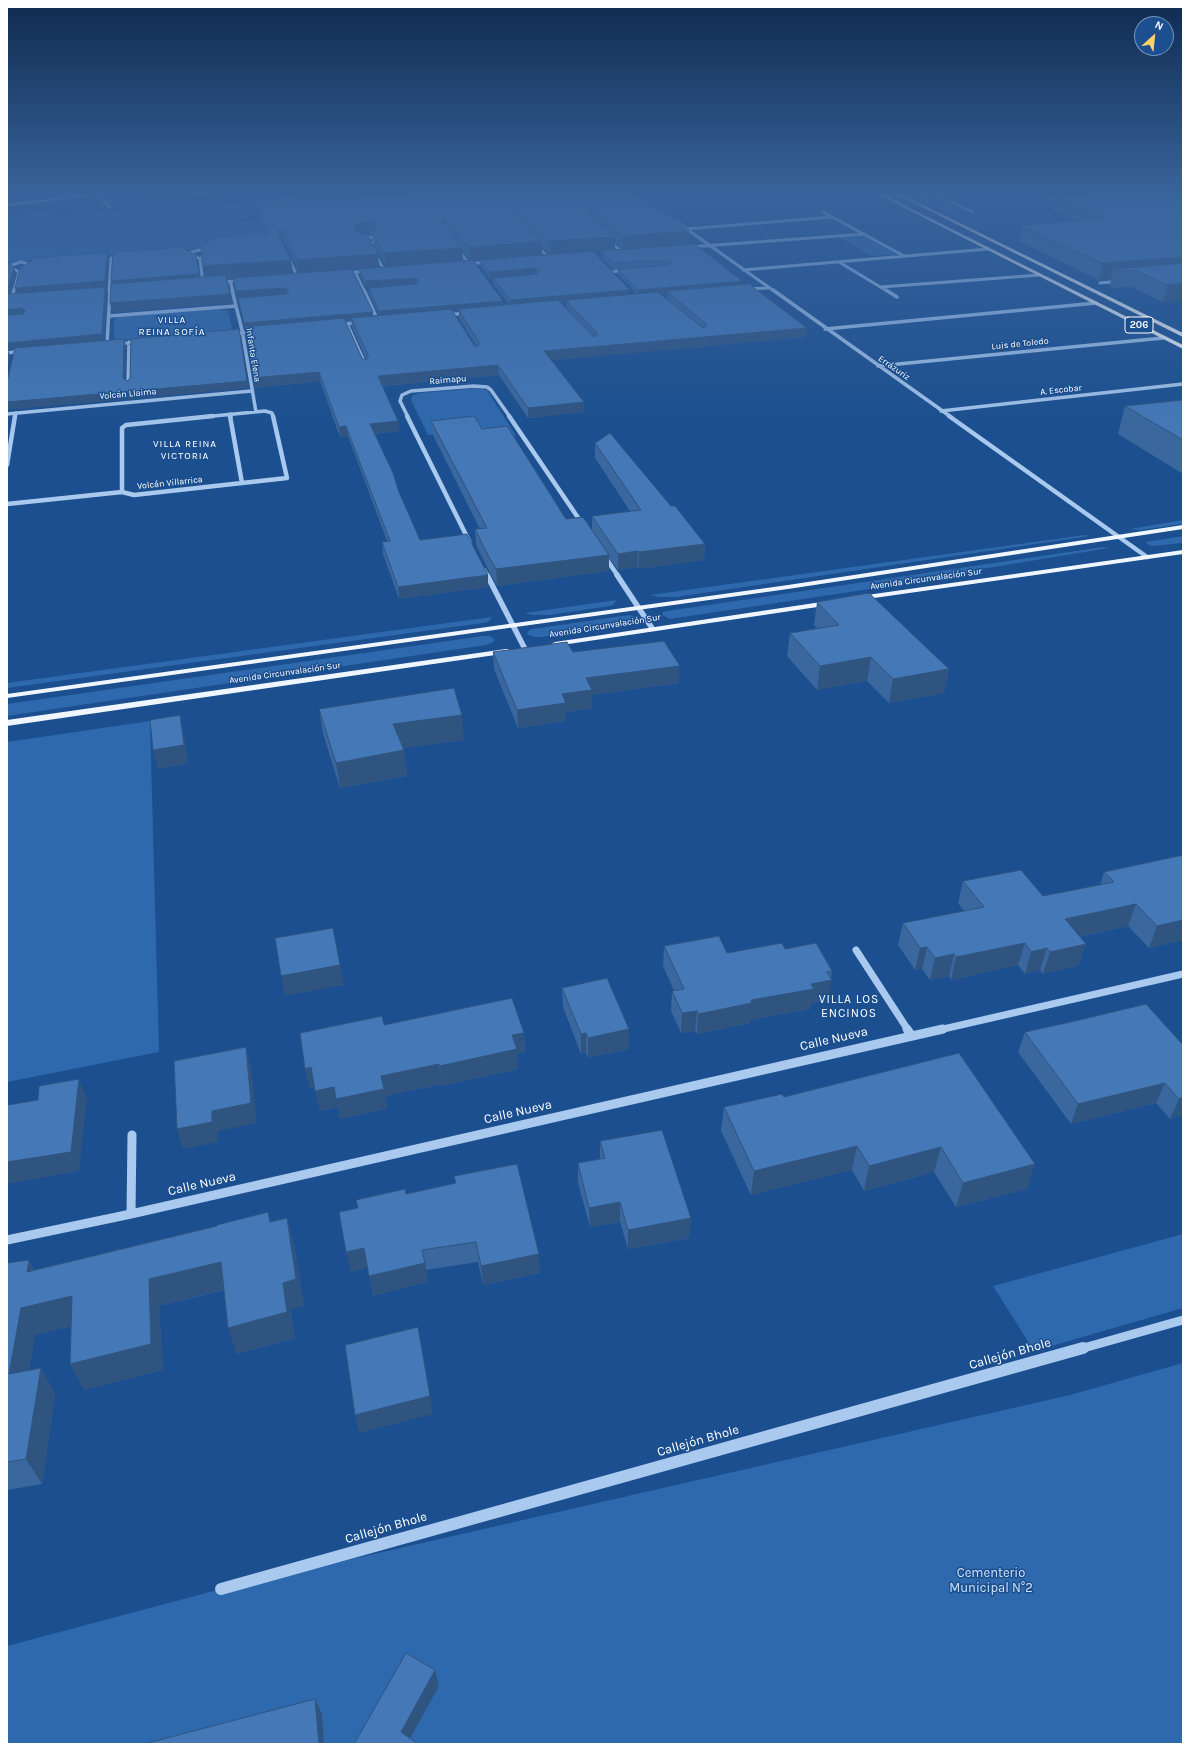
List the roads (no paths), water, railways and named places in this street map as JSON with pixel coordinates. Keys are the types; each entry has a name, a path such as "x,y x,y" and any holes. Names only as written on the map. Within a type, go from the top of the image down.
{"highway":[{"name":"206","path":"1035,273 1183,347"},
{"name":"206","path":"1056,273 1183,335"},
{"path":"1096,303 1109,299"}],"main road":[{"name":"Avenida Circunvalación Sur","path":"7,696 788,587 1183,527"},
{"name":"Avenida Circunvalación Sur","path":"850,600 1183,552"},
{"name":"Avenida Circunvalación Sur","path":"547,645 652,628 834,602"},
{"name":"Avenida Circunvalación Sur","path":"7,723 528,648"}],"street":[{"path":"12,298 19,273"},
{"path":"107,344 111,273"},
{"path":"202,273 203,284"},
{"path":"340,273 344,273"},
{"path":"355,273 378,321"},
{"path":"611,273 615,277"},
{"name":"Errázuriz","path":"747,273 1147,557"},
{"path":"857,273 897,297"},
{"path":"882,288 1040,275"},
{"path":"289,277 304,276"},
{"path":"216,282 245,280"},
{"name":"Infanta Elena","path":"230,281 242,333 251,391 256,412"},
{"path":"1100,283 1123,281"},
{"path":"195,284 210,283"},
{"path":"741,290 768,288"},
{"path":"102,291 118,290"},
{"path":"364,291 372,291"},
{"path":"7,298 20,297"},
{"path":"235,301 242,301"},
{"path":"826,329 1096,303"},
{"path":"109,316 236,306"},
{"path":"438,315 474,313"},
{"path":"453,314 457,320"},
{"path":"370,321 386,320"},
{"path":"332,325 362,322"},
{"path":"347,324 366,366"},
{"path":"227,334 257,332"},
{"name":"Luis de Toledo","path":"878,366 1163,338"},
{"path":"100,345 144,341"},
{"path":"128,385 129,342"},
{"path":"7,353 30,351"},
{"path":"13,359 14,352"},
{"name":"A. Escobar","path":"941,411 1183,384"},
{"name":"Raimapu","path":"473,549 400,401 402,395 411,391 474,386 487,387 491,390 588,532"},
{"name":"Volcán Llaima","path":"7,414 251,391"},
{"name":"Volcán Villarrica","path":"7,504 122,492 134,495 287,478 272,413 265,411 256,412"},
{"path":"122,492 122,428 133,423 256,412"},
{"path":"7,465 16,413"},
{"path":"230,414 242,483"},
{"path":"7,436 12,435"},
{"path":"600,550 652,628"},
{"path":"480,563 513,626 528,648"},
{"path":"856,950 911,1035"},
{"name":"Calle Nueva","path":"7,1240 131,1214 1183,974"},
{"path":"131,1214 132,1135"},
{"name":"Callejón Bhole","path":"221,1589 1183,1320"}],"district":[{"name":"VILLA REINA SOFÍA","path":"172,326"},
{"name":"VILLA REINA VICTORIA","path":"185,450"},
{"name":"VILLA LOS ENCINOS","path":"849,1007"}],"park label":[{"name":"Cementerio Municipal N°2","path":"991,1580"}]}
